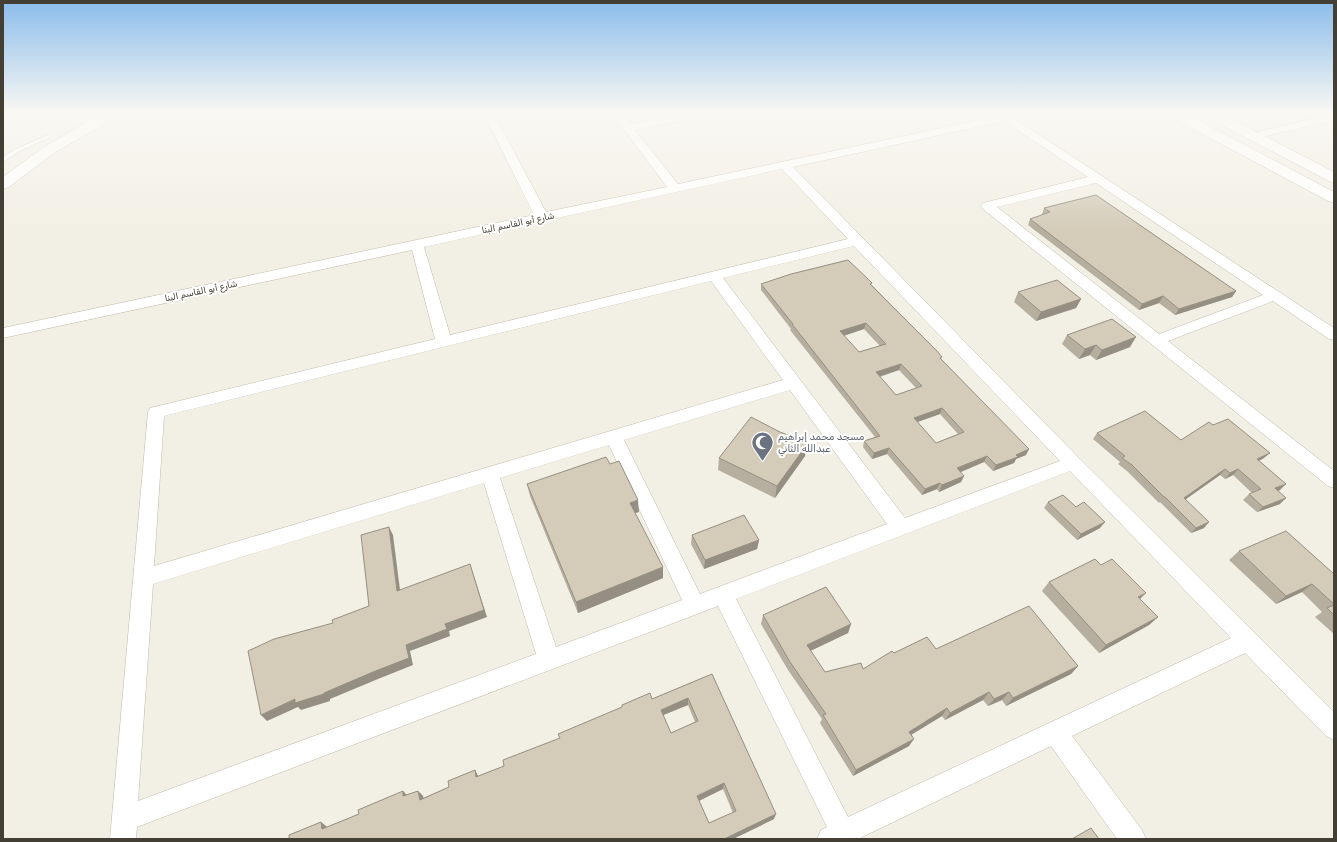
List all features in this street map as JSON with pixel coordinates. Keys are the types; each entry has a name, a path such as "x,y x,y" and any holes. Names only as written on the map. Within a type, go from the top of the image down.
{"street":[{"path":"3,164 24,151"},
{"path":"3,184 47,151"},
{"path":"508,151 542,218"},
{"path":"647,151 675,189"},
{"name":"شارع أبو القاسم البنا","path":"3,333 849,151"},
{"path":"1056,151 1334,335"},
{"path":"1246,151 1334,198"},
{"path":"1282,151 1334,178"},
{"path":"784,165 1073,463 1334,728"},
{"path":"1096,178 987,206 1334,481"},
{"path":"857,241 156,412 124,829 549,660 1073,463"},
{"path":"417,244 444,342"},
{"path":"714,276 901,528"},
{"path":"1157,340 1274,296"},
{"path":"144,578 793,383"},
{"path":"614,437 695,605"},
{"path":"490,474 549,660"},
{"path":"723,595 836,836 1248,641"},
{"path":"1055,732 1133,839"}],"lane":[{"path":"3,160 16,151"}],"building":[{"path":"1096,195 1236,291 1179,309 1163,296 1142,304 1030,219 1050,212 1044,208"},
{"path":"848,260 872,283 870,284 937,351 942,357 940,358 1029,449 1016,455 1018,457 996,465 987,456 957,468 964,476 942,485 940,483 925,489 889,448 874,453 864,441 880,436 761,284 791,274","holes":["866,323 886,344 859,352 840,331","901,364 922,386 896,395 876,372","942,408 964,432 936,443 914,418"]},
{"path":"1057,280 1081,299 1041,312 1018,292"},
{"path":"1112,319 1136,337 1102,350 1096,345 1085,349 1067,335"},
{"path":"1145,411 1181,440 1209,422 1213,425 1228,419 1270,453 1257,459 1286,484 1275,488 1286,498 1263,507 1249,494 1261,489 1238,469 1230,473 1225,469 1184,498 1209,522 1196,528 1132,465 1122,458 1125,456 1097,433"},
{"name":"مسجد محمد إبراهيم عبدالله الثاني","path":"751,417 780,432 808,443 777,486 719,458"},
{"path":"606,457 610,464 619,461 638,500 630,503 663,567 576,602 527,484"},
{"path":"1063,495 1076,507 1084,502 1105,522 1081,534 1048,502"},
{"path":"744,515 759,540 705,560 692,535"},
{"path":"389,527 397,591 470,564 484,610 445,624 447,629 406,645 409,658 324,694 295,703 295,699 261,715 248,651 274,639 333,623 332,620 369,606 361,535"},
{"path":"1286,531 1334,574 1334,604 1312,584 1286,596 1239,551"},
{"path":"1095,559 1101,565 1112,559 1146,593 1138,597 1158,617 1106,645 1049,582"},
{"path":"826,587 851,624 807,645 825,672 861,663 863,669 892,651 894,653 927,637 936,649 1029,606 1078,666 1013,698 1009,692 994,699 989,692 950,713 947,708 909,732 914,739 856,770 823,715 826,714 790,662 763,615"},
{"path":"1334,605 1334,615 1327,608"},
{"path":"712,674 776,814 724,839 289,839 289,835 321,822 322,829 359,814 358,810 403,791 403,796 418,791 420,800 449,787 448,781 475,770 476,777 504,766 503,760 560,738 558,734 622,707 622,705 650,693 652,699","holes":["688,698 698,721 671,733 661,710","724,783 736,811 709,823 697,796"]},
{"path":"1091,828 1099,839 1072,839"}],"place":[{"name":"مسجد محمد إبراهيم عبدالله الثاني","path":"762,462"}]}
